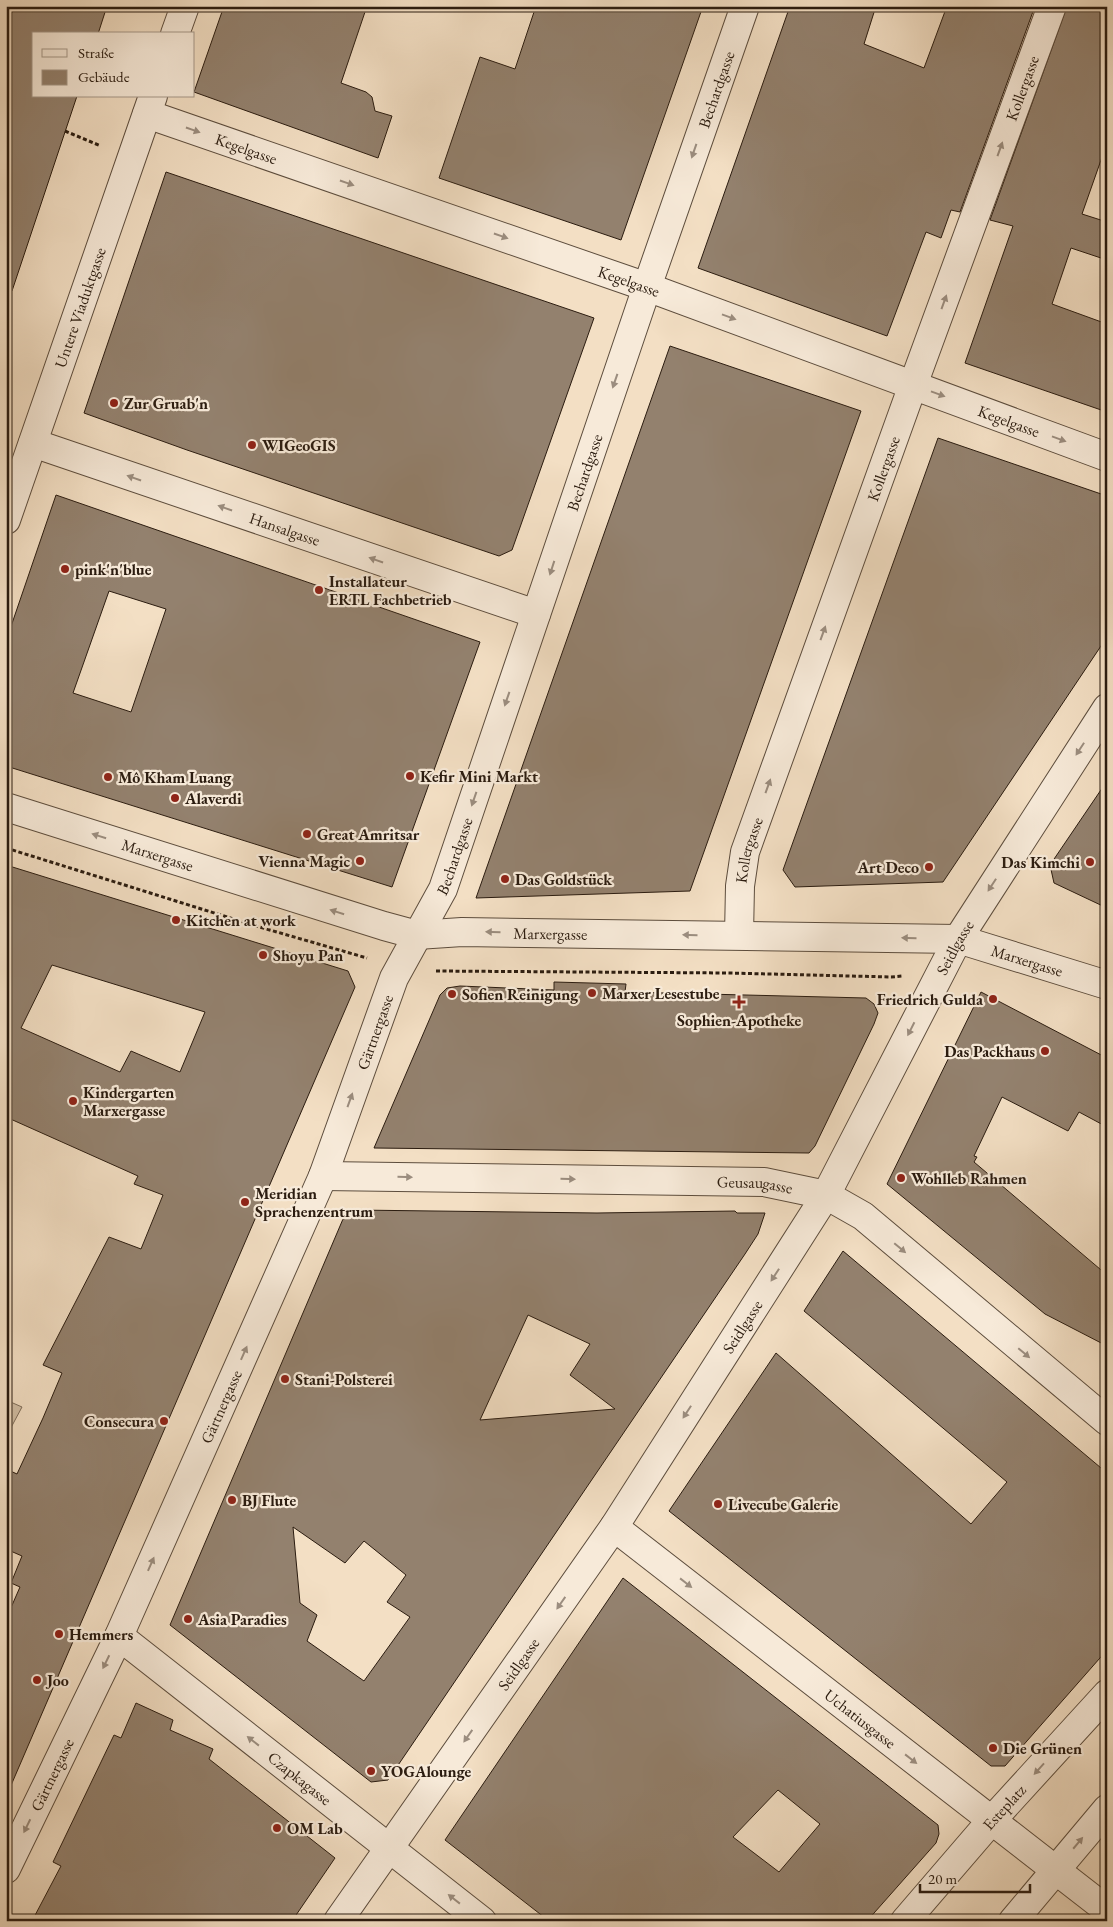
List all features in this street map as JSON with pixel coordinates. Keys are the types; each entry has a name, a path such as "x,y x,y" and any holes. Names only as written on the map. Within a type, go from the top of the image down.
{"street":[{"path":"176,32 185,6"},
{"name":"Bechardgasse","path":"417,936 443,889 647,287 745,6"},
{"name":"Kollergasse","path":"739,936 740,886 745,852 912,385 1052,6"},
{"name":"Kegelgasse","path":"150,105 1107,456"},
{"name":"Untere Viaduktgasse","path":"6,520 150,105"},
{"name":"Hansalgasse","path":"33,443 536,614"},
{"name":"Seidlgasse","path":"338,1921 614,1527 826,1195 958,939 1107,708"},
{"name":"Marxergasse","path":"6,807 417,936 462,932 958,939 1107,985"},
{"name":"Gärtnergasse","path":"6,1869 119,1636 323,1176 394,978 417,936"},
{"name":"Geusaugasse","path":"323,1176 764,1182 826,1195 863,1216 1107,1421"},
{"name":"Uchatiusgasse","path":"614,1527 1107,1910"},
{"name":"Czapkagasse","path":"119,1636 482,1921"},
{"name":"Esteplatz","path":"905,1921 991,1821 1107,1694"},
{"path":"1013,1921 1107,1809"}],"shaded area":[{"path":"6,1400 22,1407 6,1437"}],"building":[{"path":"6,6 107,6 99,32 32,32 32,98 76,98 12,291 6,290"},
{"path":"224,6 367,6 341,83 366,92 372,97 375,111 392,116 378,158 195,92"},
{"path":"536,6 703,6 621,240 439,178 480,57 515,69"},
{"path":"790,6 876,6 864,44 924,68 947,6 1035,6 960,212 951,210 941,238 926,232 887,336 698,268"},
{"path":"1067,6 1107,6 1107,143 1082,214 1107,222 1107,260 1071,248 1052,304 1107,324 1107,412 965,363 1013,226 990,220"},
{"path":"166,172 594,318 512,550 499,556 84,413"},
{"path":"670,346 861,411 690,891 476,898"},
{"path":"938,438 1107,496 1107,637 943,882 795,887 783,870"},
{"path":"56,495 480,642 392,887 6,766 6,641","holes":["109,591 166,609 131,712 73,693"]},
{"path":"1107,781 1107,908 1054,883 1050,865"},
{"path":"6,865 348,971 355,987 6,1797 6,1619 20,1587 11,1583 22,1556 6,1549 6,1469 17,1474 43,1418 62,1373 43,1365 109,1237 141,1249 163,1195 134,1184 138,1176 6,1117","holes":["52,965 205,1012 180,1072 131,1051 120,1072 21,1028"]},
{"path":"554,982 626,984 625,992 866,998 874,1004 878,1013 815,1146 809,1153 374,1148 440,995 447,988 460,986 554,990"},
{"path":"981,992 1107,1058 1107,1127 1079,1112 1068,1131 1002,1097 974,1156 977,1157 974,1162 1107,1275 1107,1346 1045,1314 887,1184"},
{"path":"354,1210 597,1213 735,1211 737,1213 765,1213 758,1234 745,1254 388,1780 371,1782 170,1625 343,1219","holes":["528,1315 590,1344 570,1375 615,1409 480,1420","293,1527 345,1563 364,1541 406,1575 387,1602 410,1617 364,1681 307,1641 317,1615 300,1603"]},
{"path":"843,1251 1107,1473 1107,1650 1005,1766 991,1766 669,1511 776,1353 971,1524 1007,1482 804,1311"},
{"path":"623,1578 938,1825 939,1834 936,1843 867,1921 549,1921 445,1840","holes":["778,1790 820,1824 779,1872 733,1837"]},
{"path":"136,1703 173,1720 170,1730 213,1749 209,1759 335,1858 292,1921 32,1921 61,1866 53,1862 114,1735 121,1738"}],"place":[{"name":"Zur Gruab'n","path":"114,403"},
{"name":"WIGeoGIS","path":"252,445"},
{"name":"pink'n'blue","path":"65,569"},
{"name":"Installateur ERTL Fachbetrieb","path":"319,590"},
{"name":"Kefir Mini Markt","path":"410,776"},
{"name":"Mô Kham Luang","path":"108,777"},
{"name":"Alaverdi","path":"175,798"},
{"name":"Great Amritsar","path":"307,834"},
{"name":"Vienna Magic","path":"360,861"},
{"name":"Das Kimchi","path":"1090,862"},
{"name":"Art Deco","path":"929,867"},
{"name":"Das Goldstück","path":"505,879"},
{"name":"Kitchen at work","path":"176,920"},
{"name":"Shoyu Pan","path":"263,955"},
{"name":"Marxer Lesestube","path":"592,993"},
{"name":"Sofien Reinigung","path":"452,994"},
{"name":"Friedrich Gulda","path":"993,999"},
{"name":"Sophien-Apotheke","path":"739,1002"},
{"name":"Das Packhaus","path":"1045,1051"},
{"name":"Kindergarten Marxergasse","path":"73,1101"},
{"name":"Wohlleb Rahmen","path":"901,1178"},
{"name":"Meridian Sprachenzentrum","path":"245,1202"},
{"name":"Stani-Polsterei","path":"285,1379"},
{"name":"Consecura","path":"164,1421"},
{"name":"BJ Flute","path":"232,1500"},
{"name":"Livecube Galerie","path":"718,1504"},
{"name":"Asia Paradies","path":"188,1619"},
{"name":"Hemmers","path":"59,1634"},
{"name":"Joo","path":"37,1680"},
{"name":"Die Grünen","path":"993,1748"},
{"name":"YOGAlounge","path":"371,1771"},
{"name":"OM Lab","path":"277,1828"}]}
